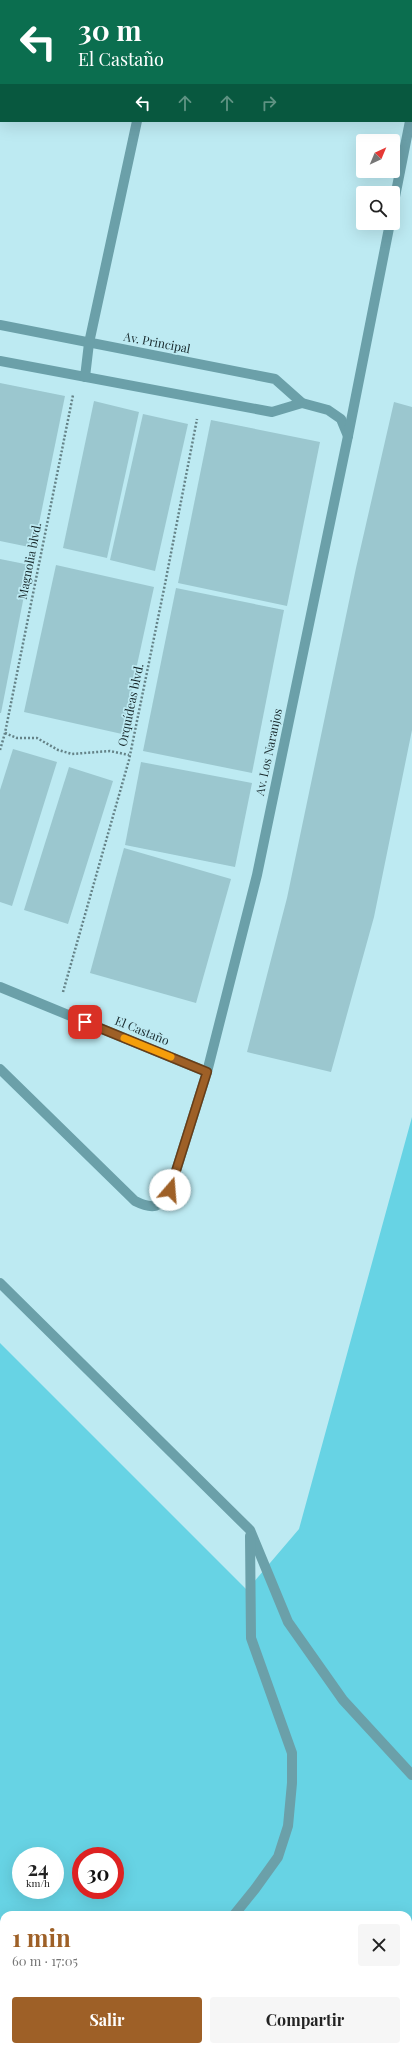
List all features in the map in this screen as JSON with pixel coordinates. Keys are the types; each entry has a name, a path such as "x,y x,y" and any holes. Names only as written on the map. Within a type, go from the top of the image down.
{"street":[{"path":"81,376 137,122"},
{"path":"397,186 410,122"},
{"name":"Av. Los Naranjos","path":"0,1069 135,1201 148,1207 157,1206 164,1201 170,1190 207,1072 256,875 348,436 389,230"},
{"name":"Av. Principal","path":"0,325 275,379 302,402 328,410 341,419 348,436"},
{"path":"0,361 272,412 302,402"},
{"name":"El Castaño","path":"0,987 207,1072"},
{"path":"0,1283 250,1530 288,1622 343,1700 412,1775"},
{"path":"237,1911 256,1889 278,1857 288,1826 292,1783 292,1753 251,1638 250,1530"}],"path":[{"name":"Magnolia blvd.","path":"0,750 5,733 81,376"},
{"name":"Orquídeas blvd.","path":"57,1011 130,755 165,584 200,399"},
{"path":"5,733 17,738 37,738 58,750 72,754 110,751 130,755"}],"shaded area":[{"path":"412,1117 412,1911 0,1911 0,1343 247,1590 299,1529"}],"building":[{"path":"0,383 65,396 34,548 0,541"},
{"path":"94,401 139,412 107,558 63,548"},
{"path":"394,402 412,407 412,730 374,917 331,1072 247,1052 287,898 356,568"},
{"path":"143,414 188,424 155,571 110,560"},
{"path":"211,420 320,442 287,606 178,583"},
{"path":"0,559 30,565 1,713 0,713"},
{"path":"56,565 154,587 122,734 24,712"},
{"path":"176,588 284,610 252,773 143,751"},
{"path":"13,749 57,762 12,906 0,902 0,790"},
{"path":"141,762 252,783 235,867 125,845"},
{"path":"69,767 113,781 68,924 24,910"},
{"path":"124,848 231,879 196,1003 90,973"}],"slow traffic":[{"path":"124,1038 171,1057"}],"route":[{"path":"85,1022 207,1072 170,1190"}]}
